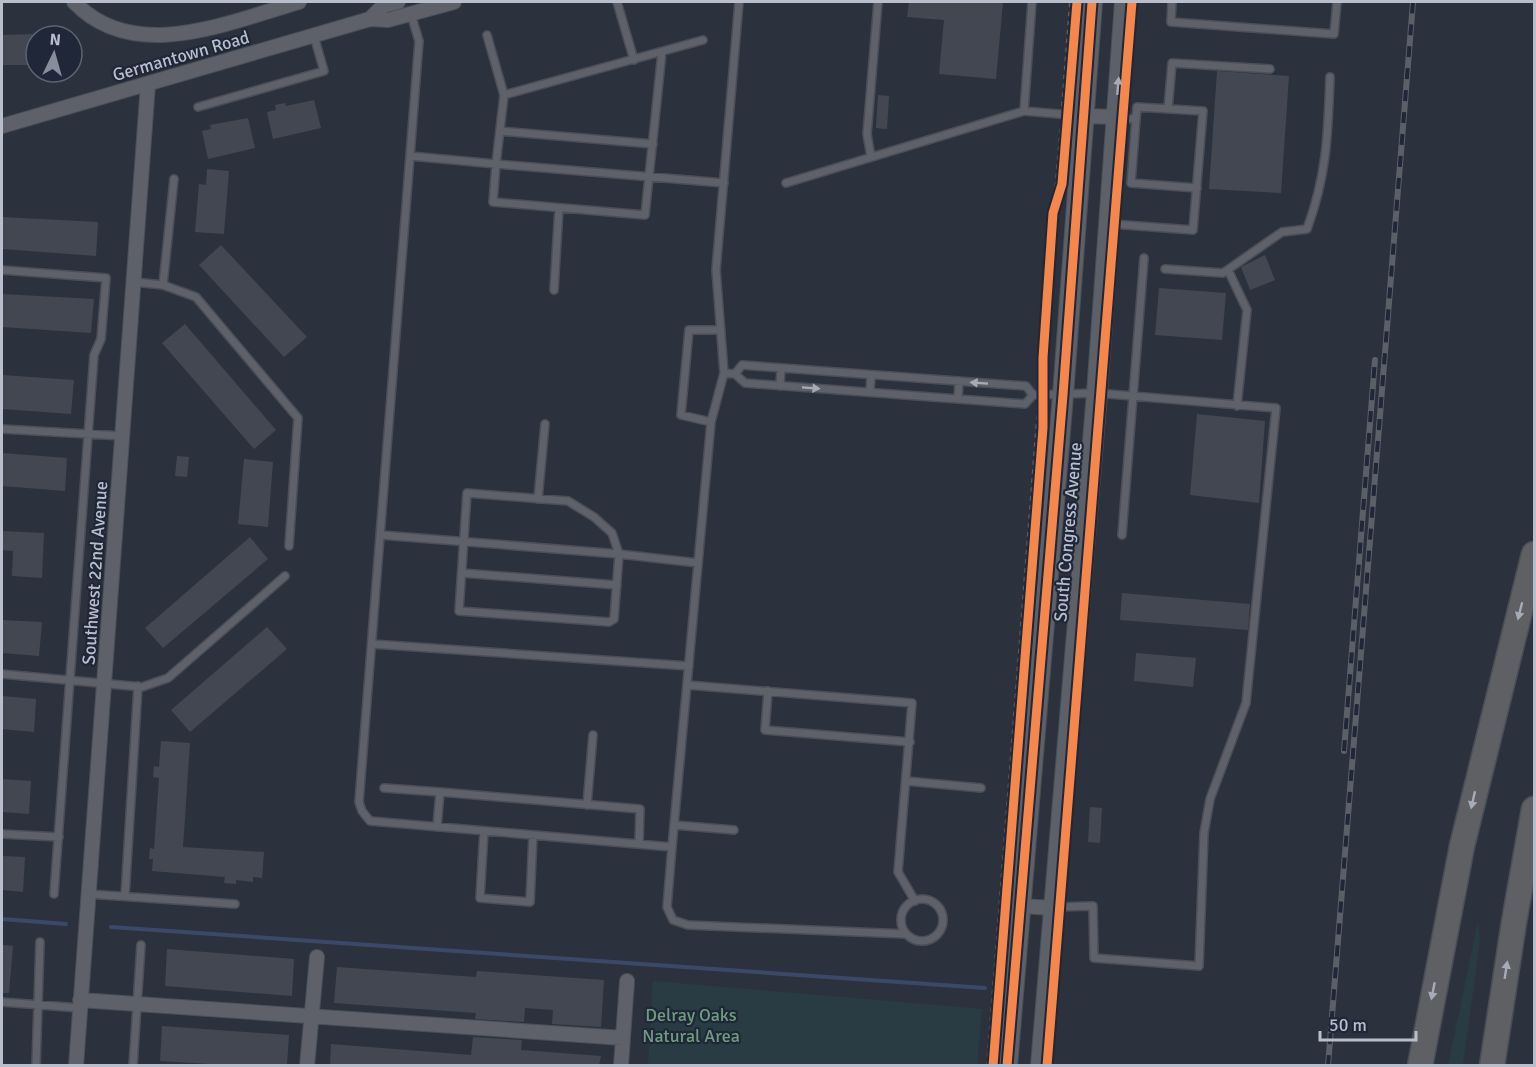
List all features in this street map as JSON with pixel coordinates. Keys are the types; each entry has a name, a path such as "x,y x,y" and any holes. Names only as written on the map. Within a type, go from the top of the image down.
{"highway":[{"path":"1420,1065 1464,836 1534,554"},
{"path":"1492,1065 1534,809"}],"main road":[{"name":"South Congress Avenue","path":"1007,1065 1063,395 1071,115 1092,2"},
{"name":"South Congress Avenue","path":"1041,1065 1097,393 1125,2"}],"street":[{"path":"74,2 90,16 108,25 127,31 171,36 299,2"},
{"name":"Germantown Road","path":"370,19 383,6 398,2"},
{"path":"411,14 413,6 419,2"},
{"name":"Germantown Road","path":"2,126 370,19 388,20 454,2"},
{"name":"Southwest 22nd Avenue","path":"76,1065 148,84"},
{"path":"1071,115 1115,117"},
{"path":"1020,906 1054,908"},
{"path":"307,1065 316,957"},
{"path":"621,1065 627,981"},
{"path":"80,1004 137,1004 623,1038"}],"lane":[{"path":"617,2 634,60"},
{"path":"739,2 717,270 724,373 711,422 668,907 673,920 688,925 906,934 918,941 925,941 938,934 942,928 943,921 939,908 928,901 915,901 909,904 902,915 906,934"},
{"path":"871,158 867,134 878,2"},
{"path":"1024,111 1032,2"},
{"path":"1172,2 1171,22 1334,34 1337,2"},
{"path":"411,14 419,41 360,802 362,811 370,821 672,847"},
{"path":"487,35 504,95 493,202 645,215 662,52"},
{"path":"198,107 324,71 314,36"},
{"path":"504,95 703,40"},
{"path":"1168,109 1172,63 1270,69"},
{"path":"1165,269 1223,273 1282,232 1307,229 1320,194 1328,142 1330,76"},
{"path":"1108,224 1193,230 1197,188 1203,111 1137,107 1131,183 1197,188"},
{"path":"786,183 1024,111 1071,115"},
{"path":"1115,117 1136,119"},
{"path":"500,130 653,144"},
{"path":"410,156 724,183"},
{"path":"163,285 174,179"},
{"path":"554,291 558,208"},
{"path":"1122,535 1144,258"},
{"path":"2,270 106,278 101,339 94,355 54,894"},
{"path":"1228,270 1247,310 1237,406"},
{"path":"134,282 163,285 196,297 298,418 290,546"},
{"path":"711,422 681,415 689,330 721,330"},
{"path":"735,374 742,365 1026,386 1038,394 1097,393 1276,408 1246,703 1209,799 1204,833 1199,966 1094,958 1093,906 1054,908"},
{"path":"780,386 781,368"},
{"path":"724,373 735,374 745,383 1025,404 1038,394"},
{"path":"870,392 871,375"},
{"path":"958,399 959,381"},
{"path":"538,499 545,424"},
{"path":"2,429 123,436"},
{"path":"466,493 568,501 594,517 612,532 620,554 616,614 609,622 459,611 463,540 466,493"},
{"path":"381,535 463,540 698,563"},
{"path":"462,573 617,585"},
{"path":"2,674 70,678 138,686 168,678 285,576"},
{"path":"372,644 688,666"},
{"path":"687,685 912,703 898,872 915,901"},
{"path":"125,896 138,686"},
{"path":"768,691 765,730 910,742"},
{"path":"588,805 593,735"},
{"path":"906,781 981,788"},
{"path":"384,788 640,809 639,844"},
{"path":"437,827 440,792"},
{"path":"674,825 734,830"},
{"path":"484,831 480,898 490,899 530,902 533,835"},
{"path":"2,834 59,837"},
{"path":"88,894 235,904"},
{"path":"36,1065 36,1004 40,942"},
{"path":"133,1065 141,945"},
{"path":"2,1002 80,1004"}],"path":[{"path":"1071,2 1071,115"},
{"path":"987,1065 1053,213 1062,184 1071,115 1077,2"},
{"path":"993,1065 1043,428 1038,394"}],"green space":[{"path":"1478,922 1480,940 1463,1065 1448,1065"},
{"name":"Delray Oaks Natural Area","path":"653,981 982,1009 977,1065 648,1065"}],"building":[{"path":"909,2 1003,2 996,79 939,74 944,20 907,17"},
{"path":"24,34 24,65 2,65 2,35"},
{"path":"1217,71 1289,76 1281,193 1209,189"},
{"path":"878,95 889,96 887,129 876,128"},
{"path":"314,100 321,128 273,139 267,112 276,110 275,105 285,103 286,106"},
{"path":"248,118 255,148 208,159 202,131 211,129 210,125"},
{"path":"207,169 229,171 224,234 195,232 199,184 206,185"},
{"path":"2,217 98,222 96,256 2,249"},
{"path":"221,245 307,337 284,357 199,265"},
{"path":"1265,255 1275,280 1250,290 1241,267"},
{"path":"1159,288 1226,293 1222,340 1155,335"},
{"path":"2,294 94,299 91,333 2,327"},
{"path":"185,324 276,430 254,449 162,343"},
{"path":"2,375 74,380 71,414 2,409"},
{"path":"1197,414 1265,421 1259,503 1190,495"},
{"path":"2,453 67,458 65,491 2,486"},
{"path":"177,456 189,457 187,477 175,476"},
{"path":"244,459 273,462 268,527 238,524"},
{"path":"2,531 44,533 42,578 12,576 13,551 2,550"},
{"path":"250,537 268,559 163,648 145,628"},
{"path":"1122,593 1250,604 1248,630 1120,620"},
{"path":"2,620 42,622 39,656 2,653"},
{"path":"267,627 287,649 190,732 171,710"},
{"path":"1136,653 1196,658 1193,687 1134,681"},
{"path":"2,696 36,699 34,732 2,729"},
{"path":"161,741 190,743 183,847 264,852 262,878 253,877 253,882 236,880 236,884 224,883 225,877 152,871 153,859 149,859 150,848 154,849 159,778 153,777 154,766 159,767"},
{"path":"2,779 31,781 29,814 2,812"},
{"path":"1090,807 1102,808 1100,843 1088,842"},
{"path":"2,856 25,857 23,892 2,890"},
{"path":"3,945 13,946 9,993 2,993"},
{"path":"167,949 294,959 292,996 165,986"},
{"path":"337,967 476,977 477,971 604,980 601,1027 552,1024 553,1010 525,1008 524,1022 475,1019 476,1013 334,1003"},
{"path":"162,1026 289,1035 287,1065 226,1065 160,1061"},
{"path":"473,1037 522,1040 521,1050 601,1056 599,1065 330,1065 331,1044 471,1055"}],"waterway":[{"path":"2,919 66,924"},
{"path":"111,927 985,988"}],"railway":[{"path":"1328,1066 1413,2"},
{"path":"1344,751 1375,360"}],"cycle path":[{"path":"993,1066 1043,428 1043,358 1053,213 1062,184 1077,2"},
{"path":"1007,1066 1063,395 1092,2"},
{"path":"1047,1066 1132,2"}]}
